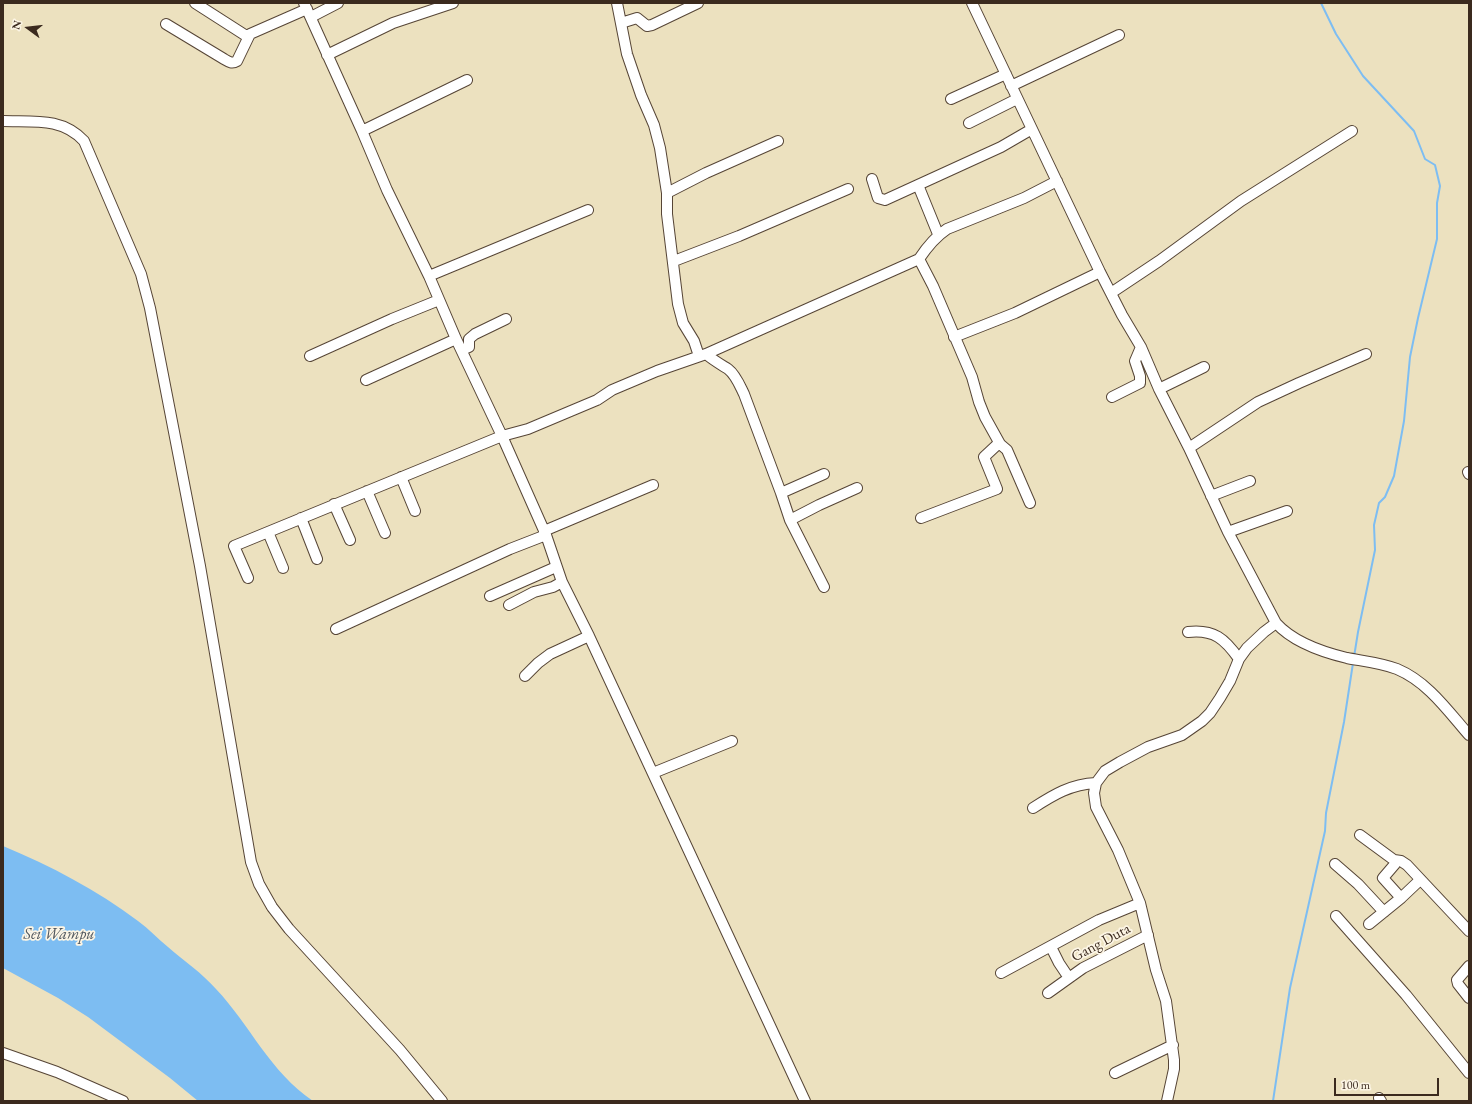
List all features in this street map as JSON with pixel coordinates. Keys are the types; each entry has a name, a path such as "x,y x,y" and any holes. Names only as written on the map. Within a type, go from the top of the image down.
{"street":[{"path":"195,3 248,37"},
{"path":"166,24 230,63 237,61 248,37 254,32 307,10 338,3"},
{"path":"327,55 394,23 453,3"},
{"path":"618,3 626,54 657,136 667,194 667,214 679,311 683,323 703,355 728,369 737,380 744,394 782,493 790,520 824,587"},
{"path":"620,23 637,18 647,26 652,25 698,3"},
{"path":"972,3 1100,272 1122,316 1141,347 1159,389 1228,532 1276,624 1285,633 1305,644 1345,657 1397,669 1424,686 1469,735"},
{"path":"307,10 387,190 429,276 456,339 502,436 545,533 562,582 589,636 805,1101"},
{"path":"1011,86 1119,35"},
{"path":"951,99 1006,74"},
{"path":"362,131 467,80"},
{"path":"969,123 1017,98"},
{"path":"3,121 45,122 59,124 78,134 84,141 141,274 150,308 200,566 251,862 259,884 272,907 289,929 400,1050 442,1101"},
{"path":"872,179 877,195 881,199 885,200 1001,147 1032,129"},
{"path":"1111,292 1159,261 1241,201 1352,131"},
{"path":"667,194 706,173 778,141"},
{"path":"248,578 234,546 502,436 528,429 597,400 612,390 625,384 703,355 919,259 938,234 1024,198 1057,181"},
{"path":"918,185 938,234"},
{"path":"674,261 739,236 848,189"},
{"path":"429,276 588,210"},
{"path":"919,259 933,286 972,377 985,417 999,443 1007,450 1030,502"},
{"path":"954,337 1015,313 1100,272"},
{"path":"310,356 392,319 439,300"},
{"path":"462,350 469,347 469,339 474,334 506,319"},
{"path":"366,380 456,339"},
{"path":"1112,397 1140,383 1140,376 1135,361 1141,347"},
{"path":"1188,448 1258,402 1366,354"},
{"path":"1159,389 1204,367"},
{"path":"921,518 997,489 984,457 999,443"},
{"path":"782,493 824,474"},
{"path":"401,477 415,511"},
{"path":"1211,496 1250,481"},
{"path":"336,629 653,485"},
{"path":"790,520 857,488"},
{"path":"367,491 385,533"},
{"path":"334,504 350,540"},
{"path":"1228,532 1287,511"},
{"path":"301,518 317,559"},
{"path":"268,532 283,568"},
{"path":"490,596 556,567"},
{"path":"509,605 534,592 553,587 562,582"},
{"path":"1167,1101 1174,1069 1173,1045 1166,1001 1140,903 1118,850 1096,807 1094,793 1096,783 1105,771 1120,762 1148,747 1192,729 1202,721 1210,713 1220,698 1230,681 1239,659 1252,642 1276,624"},
{"path":"1188,632 1198,631 1214,634 1230,648 1239,659"},
{"path":"526,676 538,663 550,654 589,636"},
{"path":"653,773 732,741"},
{"path":"1032,808 1053,794 1067,788 1081,784 1096,783"},
{"path":"1360,835 1394,860 1401,861 1407,865 1469,931"},
{"path":"1394,860 1395,864 1383,878 1401,898"},
{"path":"1335,864 1358,884 1384,912"},
{"path":"1368,924 1401,898 1420,880"},
{"path":"1001,973 1099,920 1140,903"},
{"path":"1336,916 1406,995 1469,1073"},
{"name":"Gang Duta","path":"1048,993 1083,968 1148,935"},
{"path":"1051,947 1069,978"},
{"path":"1469,966 1457,980 1458,984 1469,998"},
{"path":"1115,1073 1173,1045"},
{"path":"3,1053 57,1072 123,1101"}],"water":[{"name":"Sei Wampu","path":"3,846 73,879 106,899 142,924 211,983 284,1076 313,1101 198,1101 170,1078 88,1017 58,998 3,968"}],"waterway":[{"path":"1321,3 1336,34 1363,76 1414,131 1425,159 1435,165 1440,186 1437,203 1437,239 1410,357 1404,421 1394,476 1385,497 1379,503 1374,525 1375,550 1354,657"},
{"path":"1273,1101 1290,988 1325,831 1326,813 1344,722 1353,663"}]}
